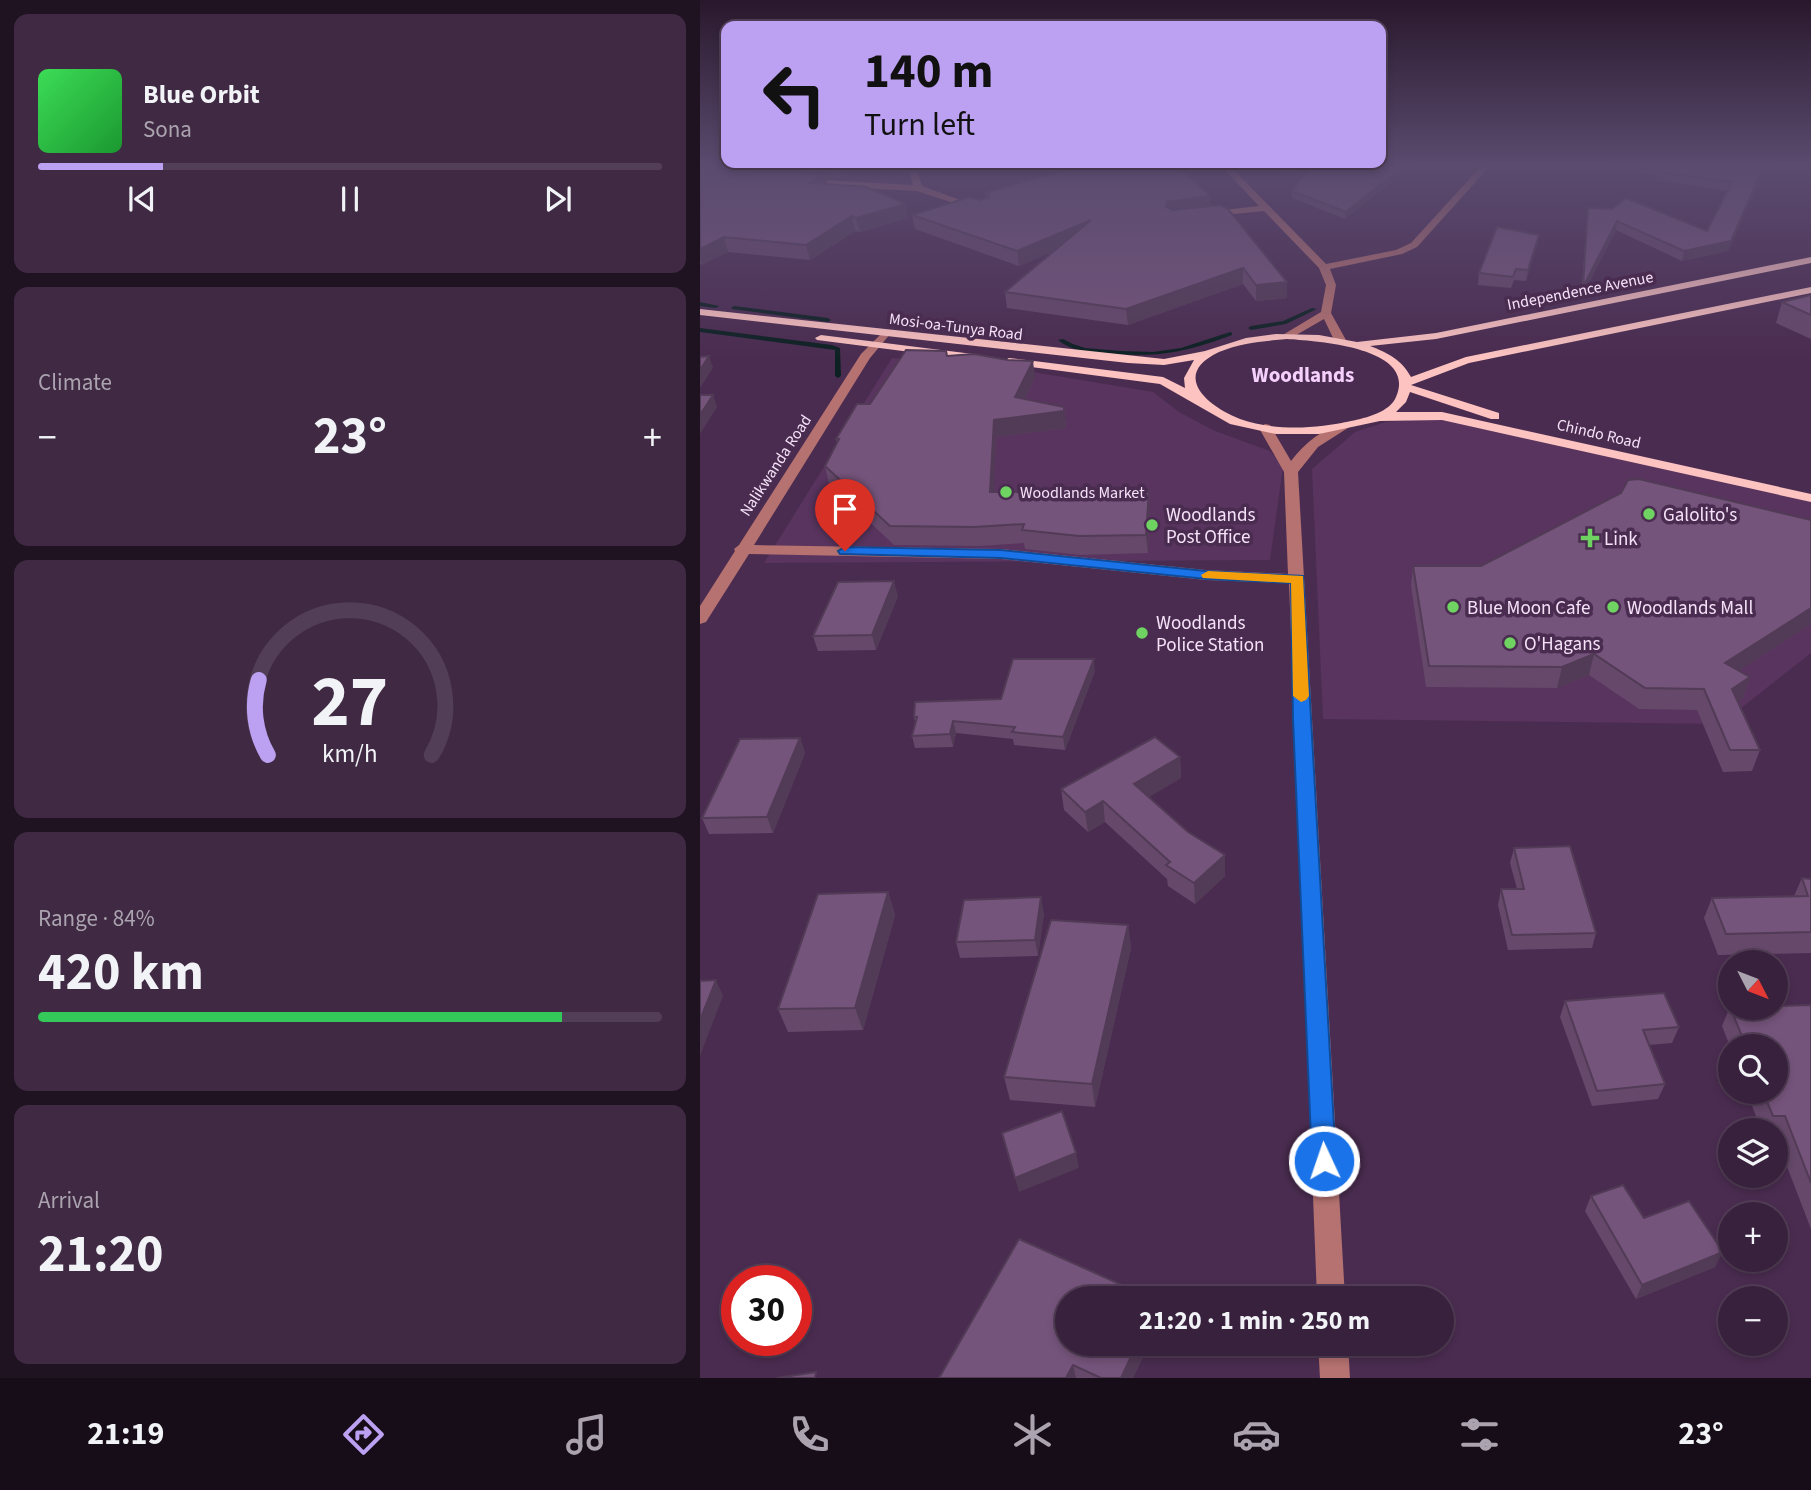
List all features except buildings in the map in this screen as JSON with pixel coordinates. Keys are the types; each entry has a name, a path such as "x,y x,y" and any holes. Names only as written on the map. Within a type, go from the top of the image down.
{"main road":[{"name":"Independence Avenue","path":"1355,343 1436,336 1811,258"},
{"path":"1405,385 1466,360 1811,290"},
{"name":"Mosi-oa-Tunya Road","path":"700,312 1160,362 1208,354 1243,341 1287,336 1355,343"},
{"name":"Mosi-oa-Tunya Road","path":"700,323 1144,377 1164,381 1226,416 1265,428"},
{"path":"1355,343 1385,356 1396,364 1405,385 1404,395 1398,403 1377,418"},
{"path":"1198,400 1189,381 1191,371 1208,354"},
{"name":"Chindo Road","path":"1405,385 1519,423 1811,490"},
{"name":"Chindo Road","path":"1265,428 1291,431 1345,426 1377,418 1409,415 1464,420 1811,498"}],"street":[{"path":"1286,229 1324,267 1331,285 1326,313 1340,340"},
{"path":"1324,267 1379,257 1414,245 1428,229"},
{"path":"1287,336 1326,313"},
{"name":"Nalikwanda Road","path":"700,619 741,549 874,345 885,333"},
{"path":"1291,472 1304,449 1319,438 1345,426"},
{"path":"1265,428 1291,472 1330,1286"},
{"path":"741,549 1001,554 1206,575 1298,579"},
{"path":"1334,1356 1335,1378"}],"shaded area":[{"path":"892,358 1033,372 1153,392 1179,412 1215,431 1270,451 1283,467 1270,560 764,563"},
{"path":"1452,416 1811,500 1811,653 1721,724 1323,719 1312,469 1355,432 1386,422"}],"waterway":[{"path":"700,304 716,306"},
{"path":"734,308 828,320"},
{"path":"1251,328 1284,323 1314,309"},
{"path":"700,330 832,347 838,349 838,376"},
{"path":"969,336 999,334"},
{"path":"1061,340 1085,349 1153,354 1182,350 1230,334"}],"slow traffic":[{"path":"1208,575 1298,579 1301,696"}],"place":[{"name":"Woodlands Market","path":"1006,492"},
{"name":"Galolito's","path":"1649,514"},
{"name":"Woodlands Post Office","path":"1152,525"},
{"name":"Link","path":"1590,538"},
{"name":"Blue Moon Cafe","path":"1453,607"},
{"name":"Woodlands Mall","path":"1613,607"},
{"name":"Woodlands Police Station","path":"1142,633"},
{"name":"O'Hagans","path":"1510,643"}],"district":[{"name":"Woodlands","path":"1303,375"}],"route":[{"path":"845,551 1034,556 1206,575 1298,579 1301,720 1324,1161"}]}
